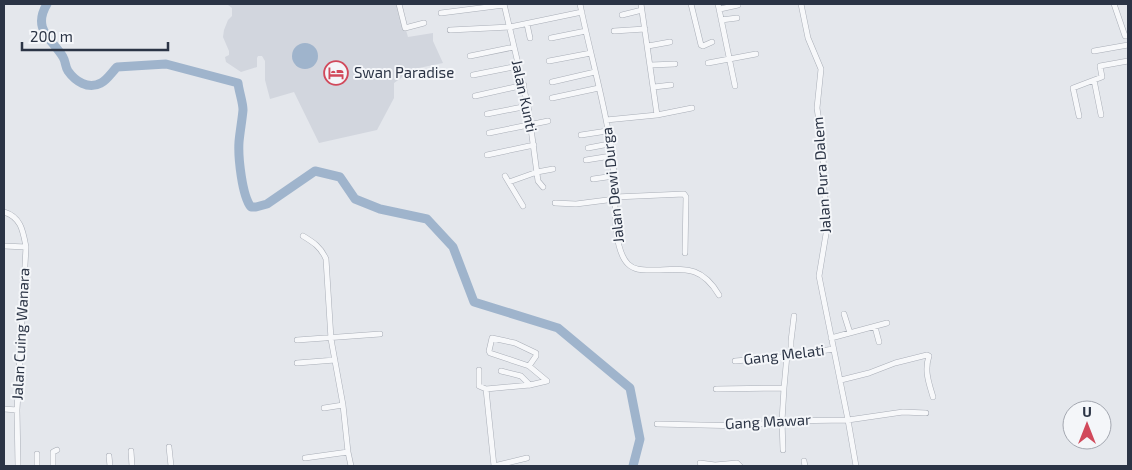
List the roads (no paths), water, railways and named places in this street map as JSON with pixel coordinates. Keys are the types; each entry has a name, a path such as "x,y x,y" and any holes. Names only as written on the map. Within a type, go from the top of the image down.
{"street":[{"path":"399,4 405,28 424,23"},
{"path":"441,13 504,4"},
{"name":"Jalan Kunti","path":"504,4 524,85 538,181 543,187"},
{"name":"Jalan Dewi Durga","path":"580,4 606,120 614,176 620,246 624,259 628,264 641,270 696,271 708,280 719,295"},
{"path":"641,4 657,115"},
{"path":"691,4 701,45 712,42"},
{"name":"Jalan Pura Dalem","path":"801,4 808,38 821,69 817,108 823,149 824,189 828,222 819,276 841,380 856,466"},
{"path":"1114,4 1125,36 1128,36"},
{"path":"735,86 719,6 738,5"},
{"path":"622,15 642,10"},
{"path":"450,30 510,27 582,12"},
{"path":"721,20 737,18"},
{"path":"527,24 530,38"},
{"path":"614,31 645,29"},
{"path":"551,38 586,31"},
{"path":"648,46 670,42"},
{"path":"1094,51 1128,46"},
{"path":"470,56 514,47"},
{"path":"549,61 591,53"},
{"path":"708,63 756,54"},
{"path":"1079,116 1073,88 1102,77 1100,66 1128,61"},
{"path":"651,65 675,64"},
{"path":"473,75 518,66"},
{"path":"552,82 595,72"},
{"path":"1094,80 1101,115"},
{"path":"475,96 524,85"},
{"path":"654,87 671,86"},
{"path":"552,98 599,88"},
{"path":"487,114 528,106"},
{"path":"606,120 657,115 692,108"},
{"path":"489,133 548,121"},
{"path":"581,135 607,131"},
{"path":"588,148 609,144"},
{"path":"487,155 534,145"},
{"path":"586,160 611,156"},
{"path":"509,182 537,172 553,170"},
{"path":"505,176 523,206"},
{"path":"593,179 614,176"},
{"path":"555,204 576,204 615,198 684,194 686,197 685,253"},
{"name":"Jalan Cuing Wanara","path":"4,212 18,220 26,246 17,410 18,466"},
{"path":"303,236 317,245 323,251 326,259 331,339 343,405 351,466"},
{"path":"4,246 26,246"},
{"path":"844,314 850,333"},
{"path":"783,450 784,388 794,316"},
{"path":"831,338 887,323"},
{"path":"875,327 879,342"},
{"path":"297,340 380,334"},
{"path":"479,370 479,386 486,389 530,385 546,382 547,380 529,366 490,353 491,339 494,338 515,343 536,353 529,366"},
{"name":"Gang Melati","path":"735,361 789,356 834,349"},
{"path":"841,380 869,374 895,363 928,355 927,377 933,397"},
{"path":"297,363 335,360"},
{"path":"501,371 521,376 530,385"},
{"path":"716,389 784,388"},
{"path":"486,389 494,466 527,458"},
{"path":"324,408 343,405"},
{"path":"4,409 17,410"},
{"name":"Gang Mawar","path":"657,424 744,426 782,421 848,420 904,412 926,413"},
{"path":"169,447 170,466"},
{"path":"53,466 54,451 57,450"},
{"path":"131,451 132,466"},
{"path":"305,458 348,452"},
{"path":"37,454 37,466"},
{"path":"109,456 110,466"},
{"path":"700,463 715,466 737,463 740,466"}],"water":[{"path":"305,43 315,46 318,56 315,66 305,69 295,66 292,56 295,46"}],"waterway":[{"path":"47,4 41,20 42,27 63,57 68,71 82,83 87,85 101,83 117,67 166,64 238,83 243,110 239,157 243,186 251,207 267,204 315,171 340,177 355,199 380,209 427,219 453,247 474,302 558,328 630,388 640,439 633,466"}],"place":[{"name":"Swan Paradise","path":"336,73"}]}
